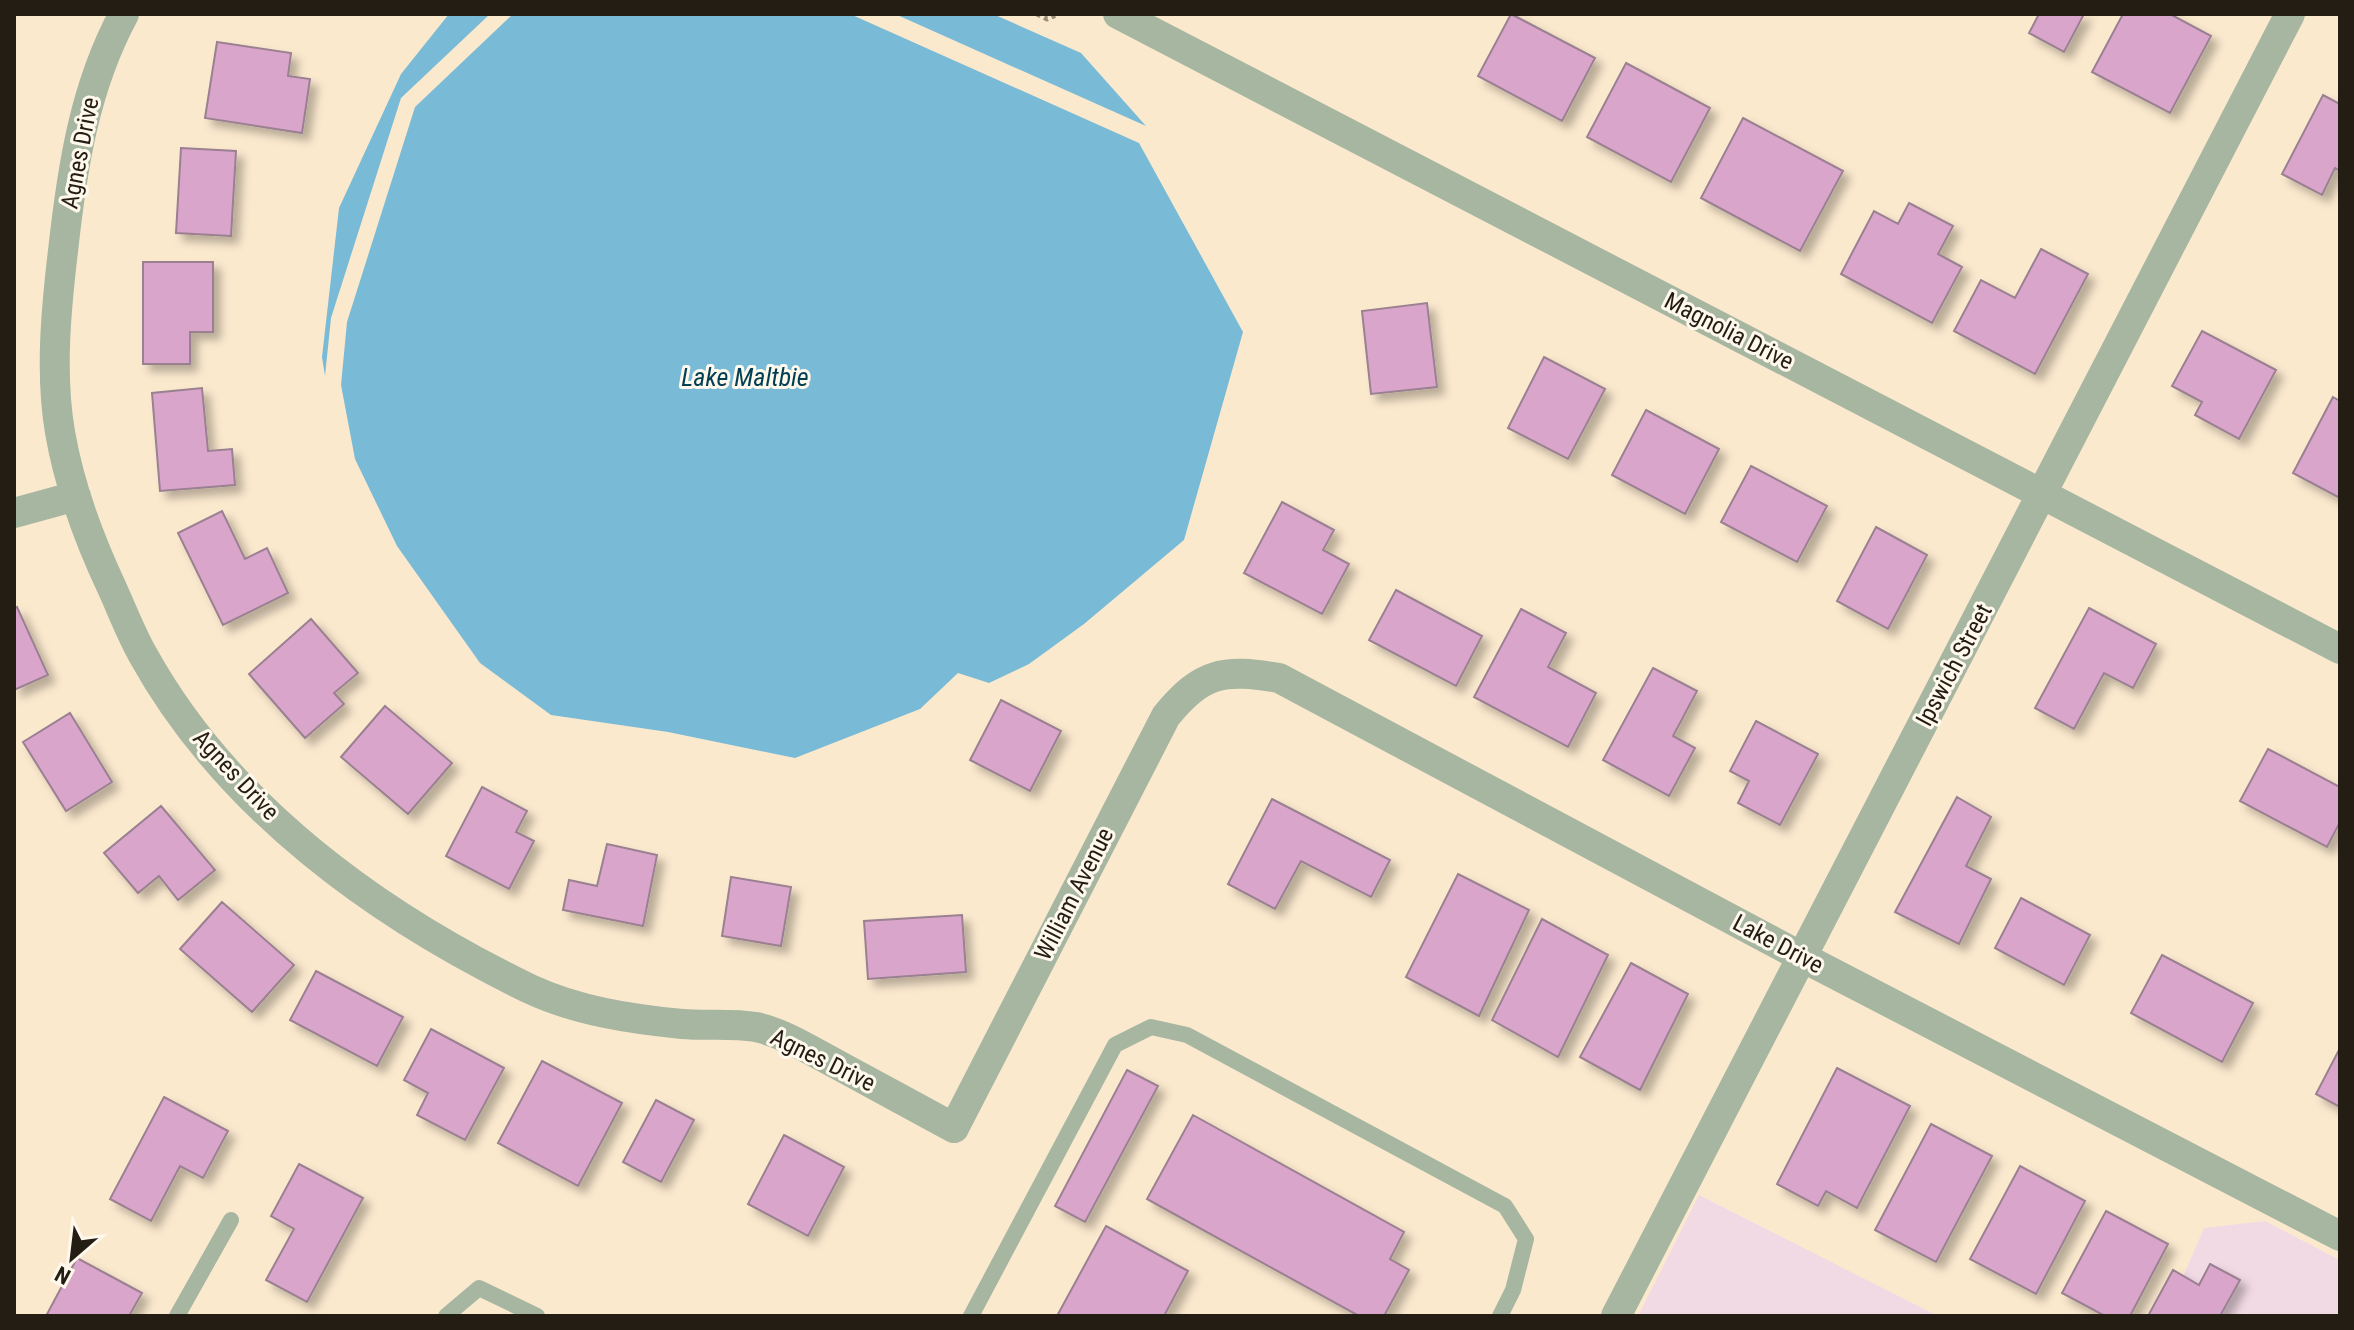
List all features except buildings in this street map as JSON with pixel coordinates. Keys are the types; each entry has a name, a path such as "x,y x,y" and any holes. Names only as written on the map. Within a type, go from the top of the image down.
{"street":[{"name":"Agnes Drive","path":"124,14 84,109 69,197 58,296 60,430 76,496 100,563 143,655 185,720 244,790 317,857 389,911 535,991 605,1014 683,1024 757,1027 807,1049 954,1128"},
{"name":"Magnolia Drive","path":"1118,14 2340,649"},
{"name":"Ipswich Street","path":"1616,1316 1800,956 2044,495 2290,14"},
{"path":"14,513 76,496"},
{"name":"Lake Drive","path":"1212,676 1238,671 1279,678 1800,956 2340,1236"},
{"name":"William Avenue","path":"954,1128 1166,716 1186,691 1212,676"}],"lane":[{"path":"971,1316 1115,1045 1151,1027 1187,1035 1505,1206 1526,1239 1513,1290 1500,1316"},
{"path":"177,1316 231,1220"},
{"path":"446,1316 479,1288 537,1316"}],"path":[{"path":"1037,14 1047,19 1058,14"}],"shaded area":[{"path":"1699,1195 1938,1316 1638,1316"},
{"path":"2265,1221 2340,1260 2340,1316 2166,1316 2204,1228"}],"water":[{"path":"449,14 490,14 401,98 331,318 325,376 322,357 339,208 401,74"},
{"name":"Lake Maltbie","path":"513,14 850,14 1139,143 1243,332 1184,540 1084,624 1029,664 989,683 958,673 920,709 795,758 668,732 551,715 480,663 397,546 355,459 341,385 347,322 415,107"},
{"path":"895,14 993,14 1081,53 1146,126"}]}
